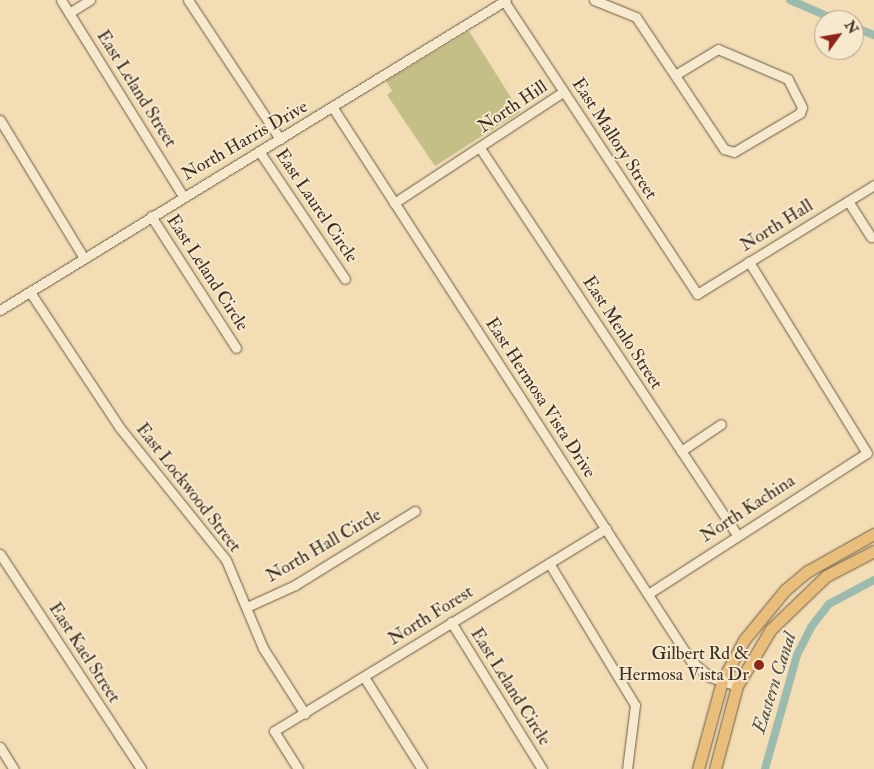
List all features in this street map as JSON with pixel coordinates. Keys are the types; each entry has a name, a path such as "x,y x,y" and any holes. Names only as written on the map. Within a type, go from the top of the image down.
{"main road":[{"path":"698,769 722,681 744,640 785,590 834,554 874,534"},
{"path":"715,769 737,686 771,629 802,595 826,576 874,551"}],"street":[{"name":"East Leland Street","path":"60,0 183,196"},
{"path":"69,13 90,0"},
{"path":"188,0 280,139"},
{"name":"North Harris Drive","path":"0,310 150,216 333,108 505,0"},
{"name":"East Mallory Street","path":"505,0 563,92 697,294"},
{"path":"594,0 636,17 724,149 734,152 800,113 802,106 788,79 718,50 675,75"},
{"name":"North Hill","path":"394,203 563,92"},
{"name":"East Hermosa Vista Drive","path":"333,108 692,661 722,681 737,686"},
{"path":"0,120 84,258"},
{"name":"East Menlo Street","path":"480,148 737,536"},
{"name":"East Laurel Circle","path":"259,151 345,280"},
{"name":"North Hall","path":"697,294 874,185"},
{"path":"848,201 871,236"},
{"name":"East Leland Circle","path":"150,216 236,348"},
{"name":"North Kachina","path":"648,594 866,453 750,262"},
{"name":"East Lockwood Street","path":"30,292 120,428 226,560 250,606 264,648 305,714"},
{"path":"681,451 721,424"},
{"name":"North Hall Circle","path":"250,606 295,585 415,512"},
{"name":"North Forest","path":"298,769 274,732 606,528"},
{"name":"East Kael Street","path":"0,554 142,769"},
{"path":"549,563 635,705 628,769"},
{"name":"East Leland Circle","path":"451,622 542,769"},
{"path":"364,677 422,769"},
{"path":"0,747 11,768"}],"shaded area":[{"path":"469,31 520,112 435,166 387,95 392,91 386,81"}],"waterway":[{"path":"790,0 814,10"},
{"path":"864,31 874,35"},
{"name":"Eastern Canal","path":"765,769 797,655 811,627 829,604 874,580"}],"place":[{"name":"Gilbert Rd & Hermosa Vista Dr","path":"759,665"}]}
